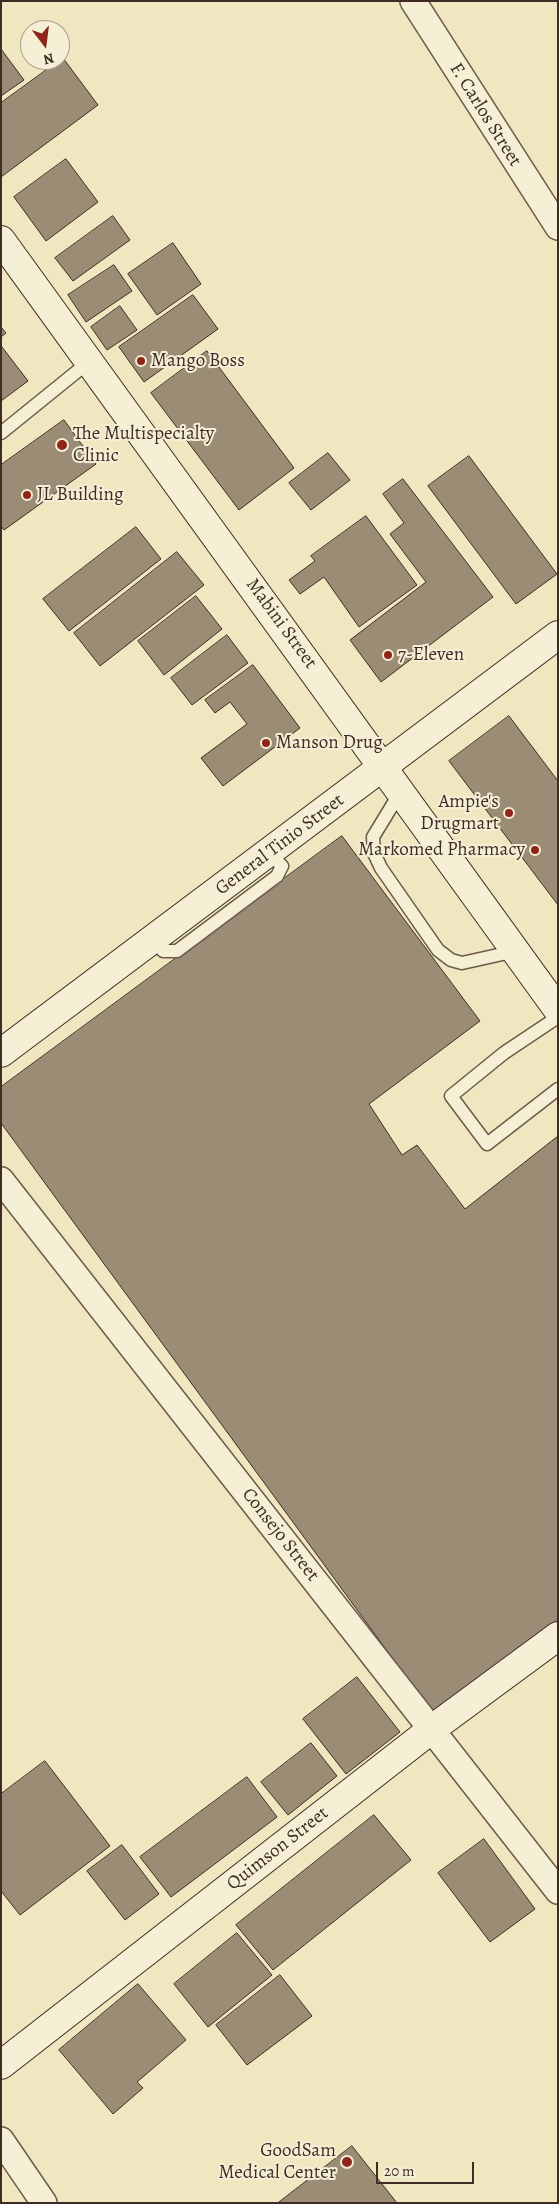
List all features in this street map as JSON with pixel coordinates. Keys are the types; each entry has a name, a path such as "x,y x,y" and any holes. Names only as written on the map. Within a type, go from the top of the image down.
{"street":[{"name":"F. Carlos Street","path":"413,1 558,227"},
{"name":"Mabini Street","path":"2,243 90,361 558,1010"},
{"name":"General Tinio Street","path":"1,1053 558,635"},
{"name":"Consejo Street","path":"1,1180 558,1891"},
{"name":"Quimson Street","path":"1,2065 432,1729 558,1636"},
{"path":"1,2140 44,2203"}],"lane":[{"path":"1,433 90,361"},
{"path":"401,791 373,837 374,853 381,868 438,950 451,960 462,963 516,951"},
{"path":"558,1017 504,1053 451,1096 487,1144 539,1101 558,1089"}],"building":[{"path":"1,49 24,80 1,96"},
{"path":"70,67 98,105 1,177 1,103 46,70 70,70"},
{"path":"66,159 98,202 46,241 14,197"},
{"path":"113,216 130,240 73,281 55,258"},
{"path":"173,243 201,284 157,315 128,274"},
{"path":"114,265 132,291 86,322 68,295"},
{"path":"193,295 218,329 144,382 119,347"},
{"path":"120,306 137,330 107,350 91,327"},
{"path":"1,327 6,333 1,337"},
{"path":"1,348 28,381 1,401"},
{"path":"207,351 294,468 239,510 151,393"},
{"name":"JL Building","path":"64,420 96,464 4,530 1,526 1,465"},
{"path":"328,453 350,480 311,510 289,483"},
{"path":"469,456 557,574 516,604 428,486"},
{"path":"403,479 493,597 381,682 350,640 426,582 390,534 404,523 383,494"},
{"path":"366,516 417,585 359,627 324,577 300,594 289,580 315,561 311,556"},
{"path":"136,527 161,559 69,631 43,599"},
{"path":"177,552 204,585 100,666 74,633"},
{"path":"196,596 222,629 164,675 138,641"},
{"path":"227,635 248,663 192,705 171,678"},
{"path":"253,665 300,728 223,786 201,758 247,724 230,702 215,713 205,700"},
{"path":"509,716 558,781 558,905 449,761"},
{"path":"342,836 480,1021 369,1104 402,1155 417,1145 465,1209 558,1136 558,1620 434,1715 1,1123 1,1087"},
{"path":"357,1677 400,1732 346,1774 303,1719"},
{"path":"311,1743 337,1776 288,1815 261,1782"},
{"path":"45,1761 110,1846 20,1915 1,1891 1,1794"},
{"path":"247,1777 277,1817 171,1897 140,1857"},
{"path":"374,1815 411,1860 273,1970 236,1925"},
{"path":"484,1839 535,1909 490,1942 438,1873"},
{"path":"122,1845 159,1894 125,1920 87,1871"},
{"path":"237,1933 272,1975 208,2027 174,1984"},
{"path":"280,1975 312,2016 247,2065 216,2025"},
{"path":"138,1984 186,2040 137,2082 143,2088 113,2114 59,2050"},
{"path":"352,2146 397,2203 278,2203"}],"place":[{"name":"Mango Boss","path":"141,361"},
{"name":"The Multispecialty Clinic","path":"62,445"},
{"name":"JL Building","path":"27,495"},
{"name":"7-Eleven","path":"388,655"},
{"name":"Manson Drug","path":"266,743"},
{"name":"Ampie's Drugmart","path":"509,813"},
{"name":"Markomed Pharmacy","path":"535,850"},
{"name":"GoodSam Medical Center","path":"347,2162"}]}
